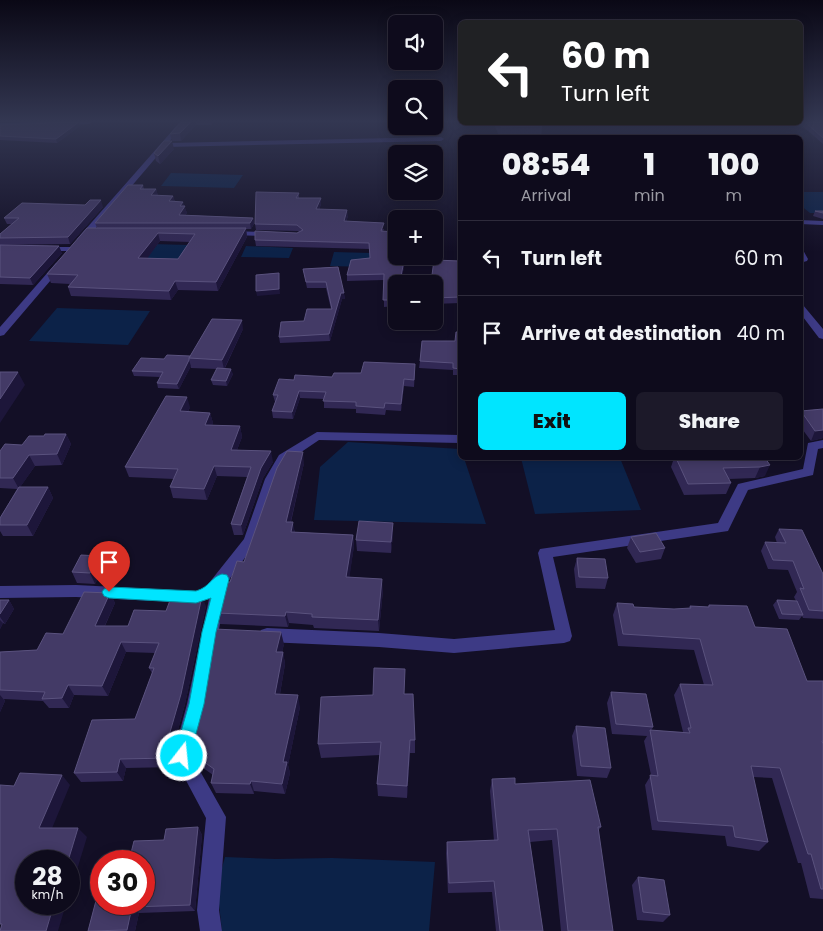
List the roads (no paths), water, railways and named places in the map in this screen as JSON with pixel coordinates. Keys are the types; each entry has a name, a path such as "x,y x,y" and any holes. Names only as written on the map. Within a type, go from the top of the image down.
{"street":[{"path":"0,333 146,165"},
{"path":"803,222 823,223"},
{"path":"218,232 280,234"},
{"path":"86,233 96,233"},
{"path":"36,248 73,249"},
{"path":"803,311 823,336"},
{"path":"0,592 76,591 196,597 210,593 250,541 271,479 283,458 318,436 458,439"},
{"path":"249,634 379,640 454,646 564,636 545,553 723,527 743,487 810,472 812,446 823,444"},
{"path":"211,931 208,910 216,818 182,756 214,632 222,579"}],"water":[{"path":"171,173 243,175 234,188 161,186"},
{"path":"803,192 823,192 823,213 810,213 803,207"},
{"path":"116,243 188,245 178,259 104,257"},
{"path":"246,246 293,248 289,258 241,257"},
{"path":"334,252 371,253 368,267 330,266"},
{"path":"57,308 150,311 128,345 29,341"},
{"path":"348,442 458,449 458,460 465,460 486,524 314,520 320,467"},
{"path":"522,460 621,460 641,510 535,514"},
{"path":"225,857 276,859 332,858 435,862 429,931 222,931 217,886"}]}
